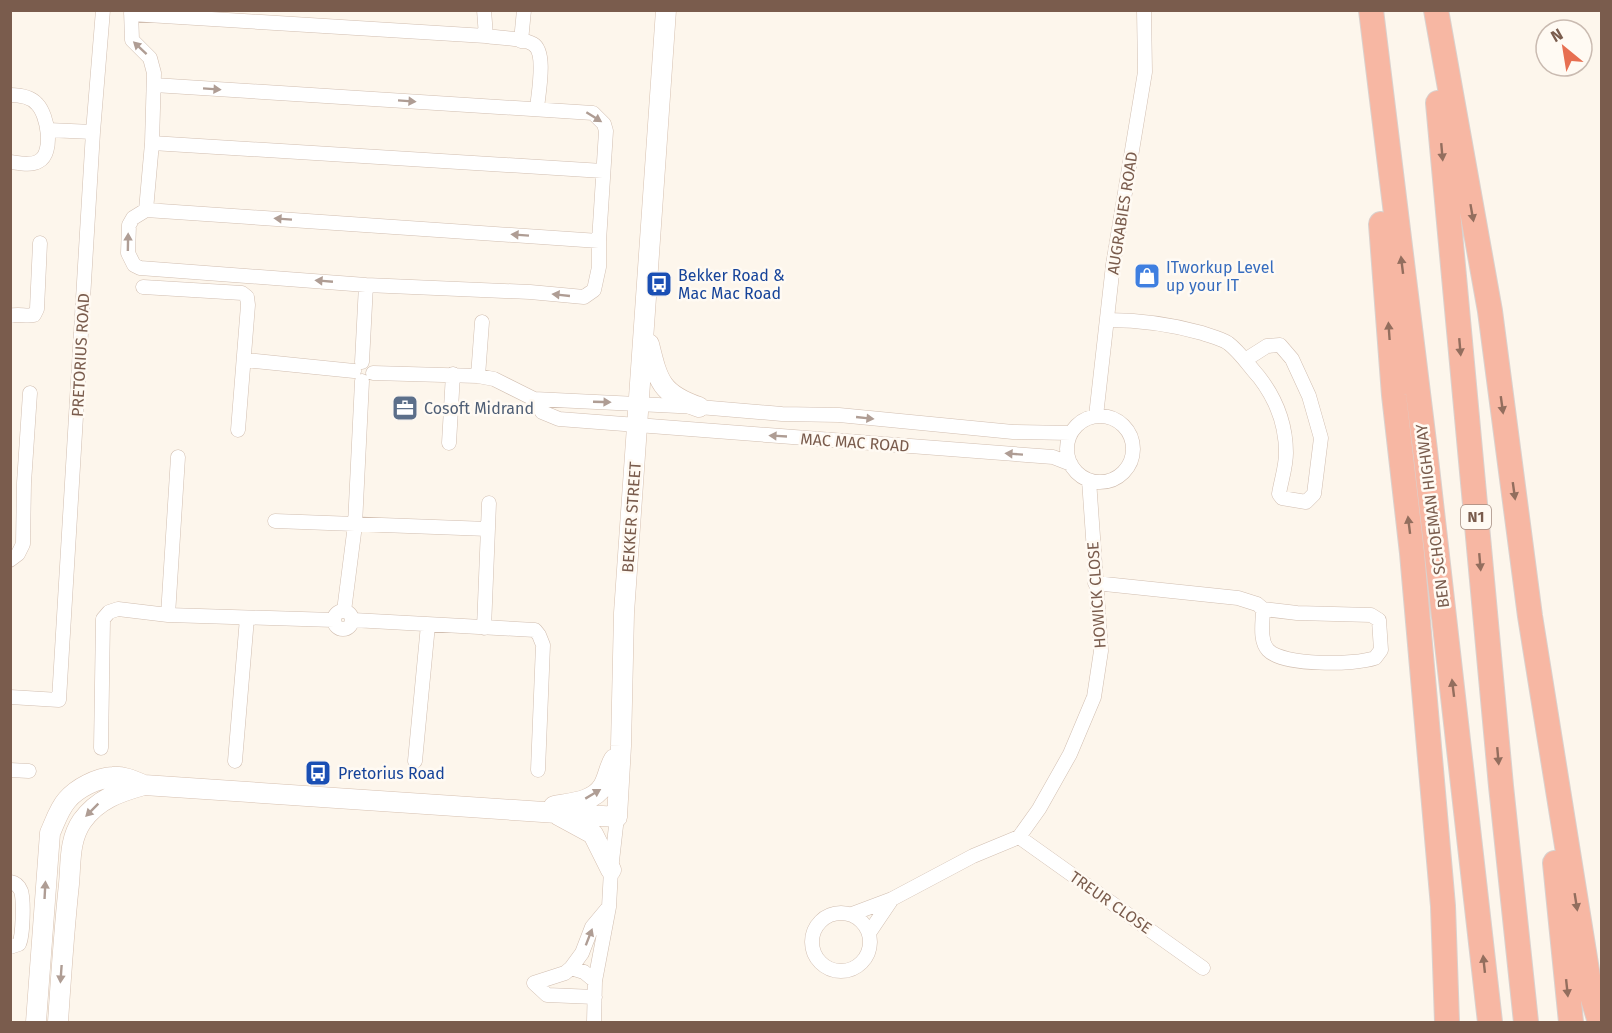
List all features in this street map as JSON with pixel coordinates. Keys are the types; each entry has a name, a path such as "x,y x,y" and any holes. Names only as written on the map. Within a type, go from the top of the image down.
{"highway":[{"path":"1366,10 1394,395 1451,890 1463,1023"},
{"name":"BEN SCHOEMAN HIGHWAY","path":"1371,10 1428,474 1490,1023"},
{"name":"N1","path":"1429,10 1500,774 1526,1023"},
{"path":"1436,10 1490,311 1530,616 1590,989 1600,1023"},
{"path":"1412,553 1443,906 1447,1023"},
{"path":"1530,616 1571,1023"}],"street":[{"name":"PRETORIUS ROAD","path":"10,697 59,700 93,132 103,10"},
{"path":"484,10 486,36"},
{"path":"521,41 524,10"},
{"name":"BEKKER STREET","path":"594,1023 595,981 609,907 617,817 624,613 666,10"},
{"name":"AUGRABIES ROAD","path":"1096,416 1113,265 1145,72 1144,10"},
{"path":"146,210 152,143 154,73 150,58 132,40 131,12 486,36 521,41 535,45 541,56 537,109"},
{"path":"154,86 588,111 600,119 606,131 599,267 597,283 591,293 584,297 530,292 366,285 141,268 134,265 128,253 129,225 133,218 146,210 599,241"},
{"path":"10,95 36,102 45,116 48,130 46,154 41,160 31,164 10,162"},
{"path":"48,130 93,132"},
{"path":"152,143 603,171"},
{"path":"10,316 34,315 37,309 40,243"},
{"path":"344,617 355,525 366,285"},
{"path":"143,287 246,295 249,305 238,430"},
{"path":"1107,320 1139,320 1176,325 1227,342 1245,360 1274,398 1285,438 1286,455 1279,494 1282,498 1305,502 1314,494 1321,438 1309,396 1292,359 1280,345 1267,346 1245,360"},
{"path":"478,376 482,322"},
{"path":"645,324 655,369 662,384 680,400 699,407"},
{"path":"245,360 363,372 478,376 494,379 534,399"},
{"path":"449,443 453,374"},
{"path":"10,560 18,554 23,544 17,482 30,393"},
{"name":"MAC MAC ROAD","path":"534,399 639,403 782,414 838,415 1013,432 1071,433"},
{"name":"MAC MAC ROAD","path":"534,399 542,412 559,419 1053,457 1071,464"},
{"path":"836,441 838,415"},
{"path":"1096,416 1117,421 1126,428 1131,437 1133,448 1126,469 1108,481 1089,480 1077,473 1067,454 1067,444 1071,433 1077,425 1096,416"},
{"path":"168,615 178,457"},
{"name":"HOWICK CLOSE","path":"1019,837 1039,809 1070,754 1094,697 1101,651 1089,480"},
{"path":"484,628 489,503"},
{"path":"275,521 488,529"},
{"path":"1095,583 1238,598 1257,604 1263,609 1297,613 1371,615 1379,620 1381,650 1375,658 1354,662 1304,661 1281,657 1268,650 1263,641 1263,609"},
{"path":"101,748 104,619 106,614 118,609 168,615 247,618 344,617 428,625 535,630 543,645 538,770"},
{"path":"236,761 247,618"},
{"path":"414,761 428,625"},
{"path":"546,812 592,797 600,791 621,746"},
{"path":"10,770 28,771"},
{"path":"36,1023 50,833 58,813 74,793 101,779 113,777 128,779 144,785 617,817"},
{"path":"58,1023 70,854 74,836 80,823 102,800 144,785"},
{"path":"546,812 593,834 611,870"},
{"path":"852,914 892,899 973,856 1019,837"},
{"name":"TREUR CLOSE","path":"1019,837 1203,968"},
{"path":"10,882 15,883 20,890 22,916 21,941 10,947"},
{"path":"870,933 862,921 852,914 840,912 828,916 819,923 813,934 813,946 818,959 828,968 841,971 855,968 865,959 870,947 870,933 892,899"},
{"path":"596,997 547,995 534,982 565,973 571,968 582,953 592,927 609,907"},
{"path":"571,968 584,972 595,981"}],"place":[{"name":"ITworkup Level up your IT","path":"1147,276"},
{"name":"Bekker Road & Mac Mac Road","path":"659,284"},
{"name":"Cosoft Midrand","path":"405,408"},
{"name":"Pretorius Road","path":"318,773"}]}
